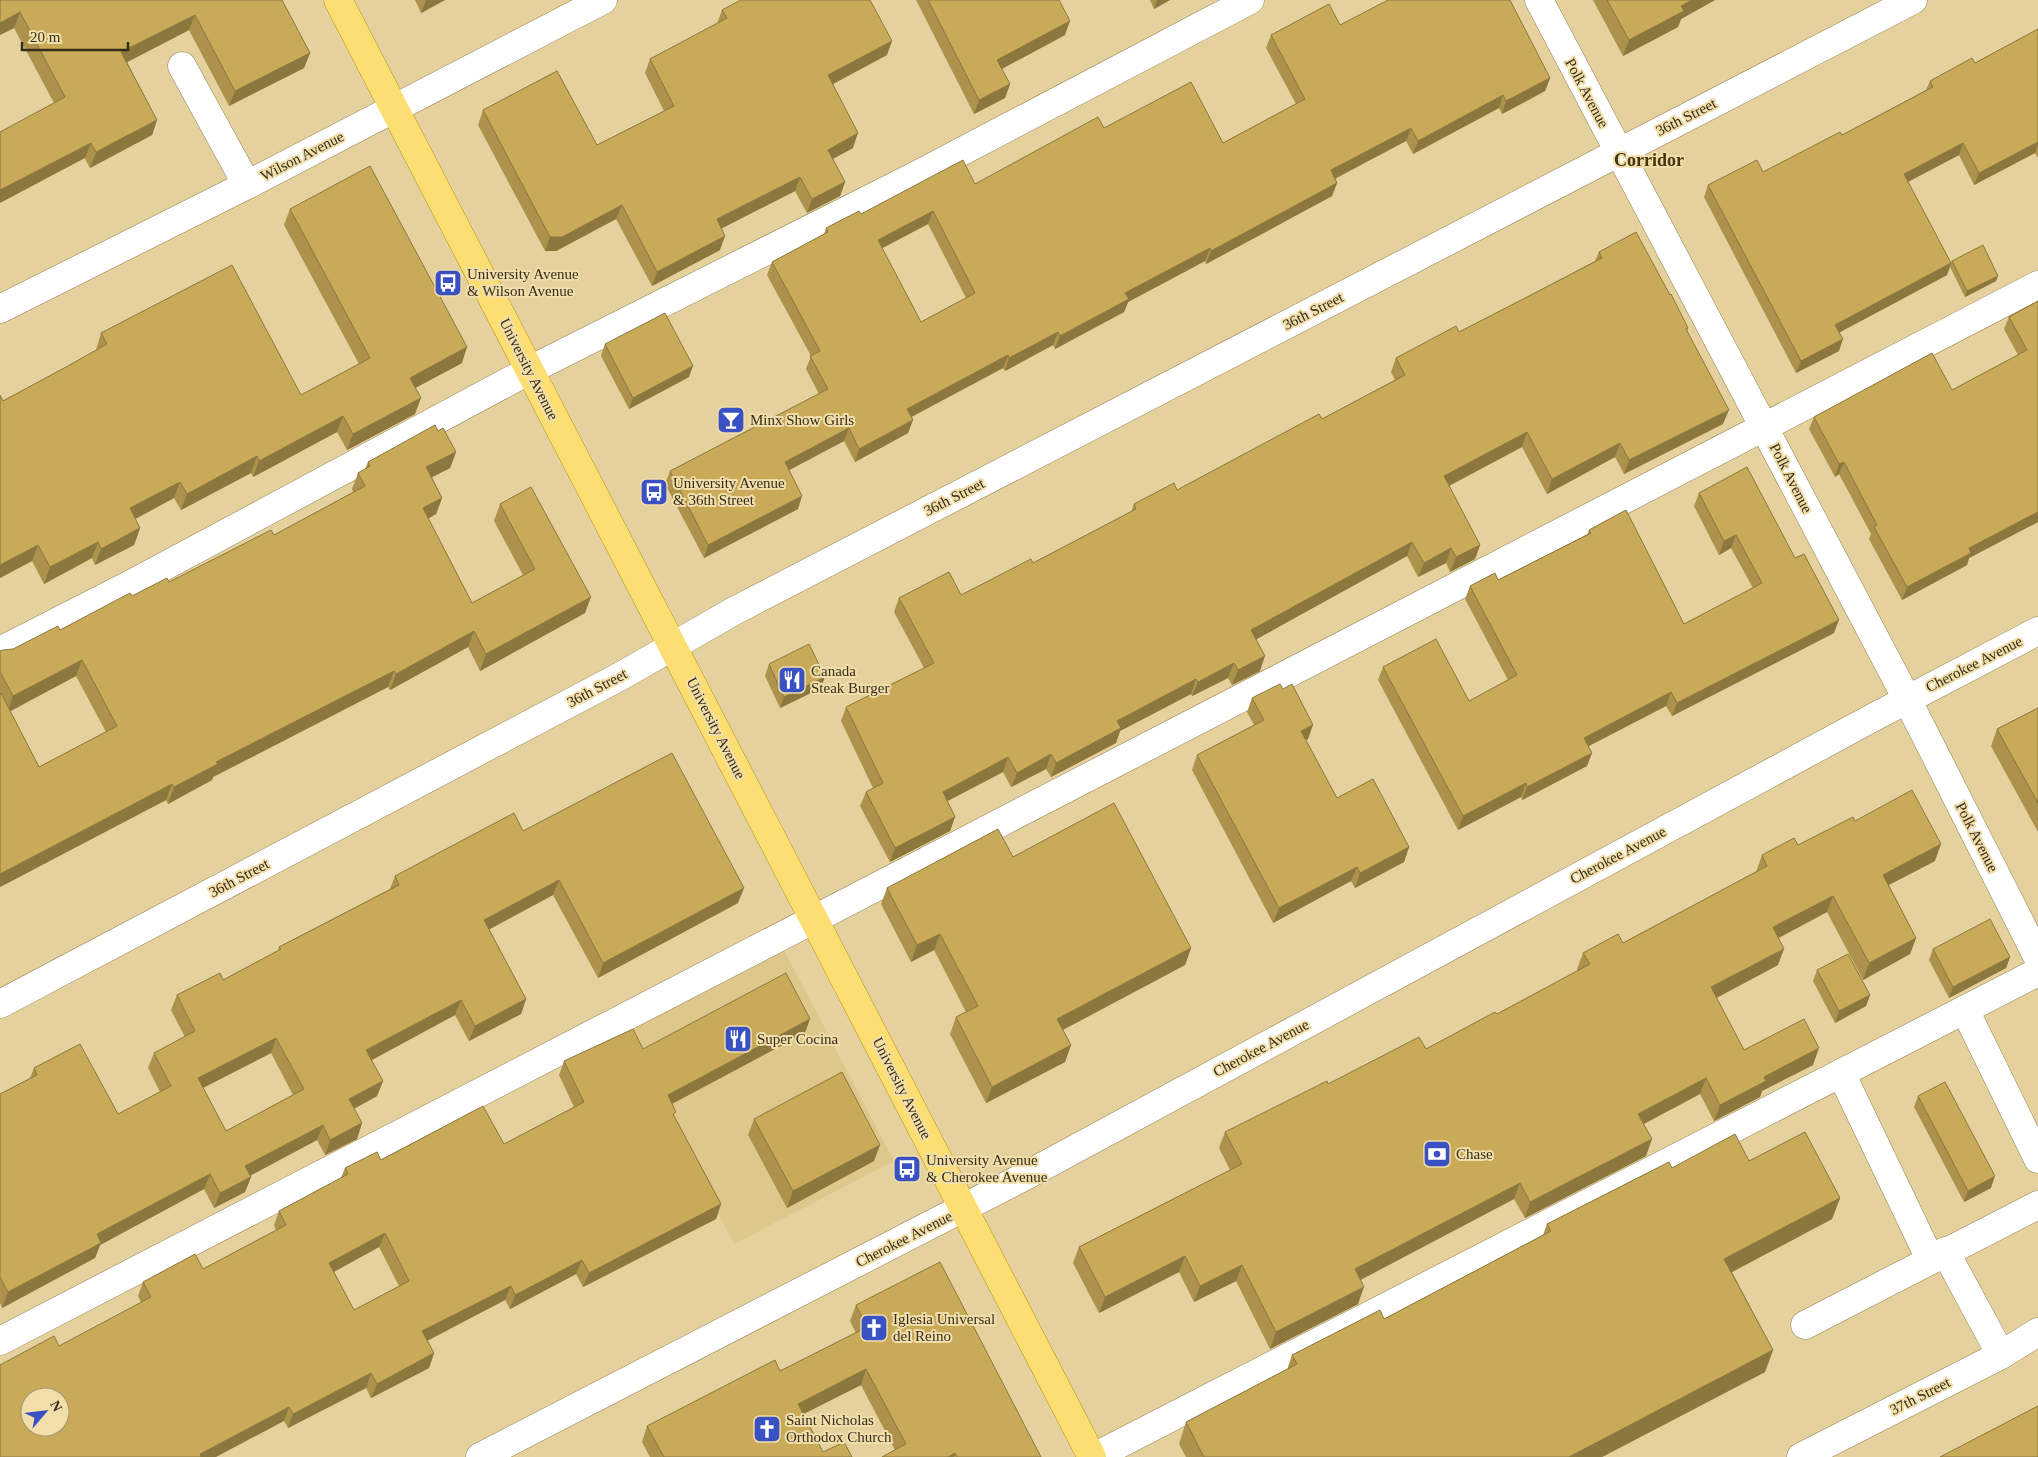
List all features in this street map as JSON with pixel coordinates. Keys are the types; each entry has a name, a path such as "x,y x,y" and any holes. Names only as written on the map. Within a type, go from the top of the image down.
{"main road":[{"name":"University Avenue","path":"338,0 1093,1457"}],"street":[{"name":"Wilson Avenue","path":"0,309 247,185 602,0"},
{"path":"0,651 144,577 530,370 908,180 1250,0"},
{"name":"Polk Avenue","path":"1539,0 1907,699 2038,958"},
{"name":"36th Street","path":"0,1004 612,681 734,611 1913,0"},
{"path":"182,66 247,185"},
{"path":"0,1341 1764,426 2038,286"},
{"name":"Cherokee Avenue","path":"480,1457 964,1208 1907,699 2038,631"},
{"path":"1093,1457 2038,972"},
{"path":"1965,1010 2038,1159"},
{"path":"1841,1073 1938,1255 2000,1354"},
{"path":"1805,1325 2038,1205"},
{"name":"37th Street","path":"1801,1457 2000,1354 2038,1332"}],"shaded area":[{"path":"784,950 894,1161 734,1244 624,1032"}],"building":[{"path":"0,0 282,0 310,53 235,91 195,15 121,52 157,120 96,152 91,143 0,190 0,132 65,97 20,12 0,23"},
{"path":"741,0 870,0 892,41 828,75 858,133 828,150 845,182 812,199 800,177 717,219 725,236 657,272 622,205 562,237 550,237 483,110 557,71 597,145 674,106 650,59 727,18 722,10"},
{"path":"928,0 1059,0 1070,21 997,60 1010,84 979,100"},
{"path":"1388,0 1510,0 1550,78 1506,101 1503,95 1418,141 1411,128 1331,170 1337,183 1211,251 1210,248 1125,293 1129,299 1060,336 1058,332 1009,358 1008,355 907,409 913,420 859,449 849,428 785,462 802,496 708,545 670,471 828,389 810,356 820,351 772,262 828,232 826,228 859,211 861,214 963,160 975,184 1098,117 1104,128 1191,82 1223,143 1305,99 1271,35 1329,4 1340,25","holes":["933,211 975,293 921,322 878,240"]},
{"path":"1607,0 1692,0 1681,6 1684,11 1629,40"},
{"path":"2038,29 2038,142 1979,173 1963,143 1904,174 1951,263 1835,325 1843,339 1801,361 1708,185 1757,160 1763,172 1840,132 1842,135 1933,87 1930,81 1972,58 1975,63"},
{"path":"370,166 467,347 410,378 421,398 353,434 343,416 259,461 257,456 187,494 180,482 130,508 140,528 101,549 98,542 50,567 38,545 0,565 0,395 3,401 107,344 101,333 232,265 301,395 370,358 290,209"},
{"path":"1636,232 1671,294 1688,328 1686,329 1729,410 1629,460 1620,443 1552,479 1527,432 1444,476 1480,545 1456,557 1451,548 1424,563 1412,542 1251,630 1265,656 1238,670 1234,663 1198,682 1196,679 1117,721 1121,728 1056,763 1051,754 1017,773 1008,757 943,792 955,817 895,848 866,792 883,783 846,707 934,663 899,598 949,572 961,595 1031,559 1033,563 1136,509 1134,504 1174,483 1177,490 1319,414 1322,419 1405,375 1396,358 1456,326 1459,332 1602,258 1599,252"},
{"path":"1983,245 1998,276 1967,291 1952,261"},
{"path":"2038,301 2038,512 1969,548 1971,553 1907,587 1874,527 1877,525 1844,462 1839,464 1814,417 1932,353 1952,390 2027,350 2009,317"},
{"path":"665,313 693,366 633,398 605,344"},
{"path":"435,425 438,431 443,428 456,452 426,467 442,498 423,508 472,603 535,569 500,504 531,487 591,597 486,654 474,631 396,674 394,671 216,762 218,764 174,787 172,784 0,874 0,694 39,767 117,726 82,660 13,696 0,672 0,651 13,649 58,626 60,630 130,593 132,596 167,578 169,582 271,530 274,535 365,486 358,473 370,466 368,462"},
{"path":"1747,467 1795,558 1804,554 1839,620 1677,703 1671,692 1584,738 1592,753 1527,787 1526,783 1463,816 1383,667 1436,639 1469,701 1517,675 1470,586 1495,573 1498,580 1591,533 1589,530 1626,510 1684,624 1762,583 1736,535 1724,541 1699,493"},
{"name":"Canada Steak Burger","path":"809,644 825,677 784,697 769,664"},
{"path":"1280,684 1283,689 1292,684 1313,725 1301,731 1337,798 1373,779 1409,847 1360,873 1357,867 1279,908 1197,755 1264,720 1252,698"},
{"path":"2038,708 2038,803 1997,729"},
{"path":"672,753 744,888 603,963 559,880 484,920 526,999 475,1026 461,1000 366,1050 383,1081 349,1099 362,1123 330,1140 323,1125 245,1166 251,1177 220,1193 210,1174 97,1234 101,1243 8,1292 0,1277 0,1094 37,1075 34,1068 80,1044 118,1114 171,1086 154,1053 195,1031 177,995 220,973 223,980 281,949 279,947 399,885 395,876 514,813 523,831","holes":["276,1038 304,1089 226,1131 198,1078"]},
{"path":"1912,790 1941,844 1883,875 1916,938 1869,963 1833,896 1773,927 1784,949 1711,987 1744,1050 1804,1019 1819,1048 1764,1077 1766,1081 1720,1105 1706,1078 1638,1114 1652,1139 1530,1202 1520,1183 1355,1269 1364,1287 1276,1332 1242,1265 1200,1286 1185,1256 1105,1297 1079,1247 1242,1164 1225,1132 1327,1081 1328,1084 1419,1037 1426,1049 1495,1012 1497,1014 1590,964 1583,953 1618,934 1623,943 1767,866 1762,855 1794,838 1798,845 1853,817 1855,821"},
{"path":"1114,803 1191,948 1057,1019 1071,1045 992,1087 956,1017 978,1006 940,934 917,945 887,888 998,829 1013,857"},
{"path":"1990,919 2010,957 1953,987 1933,949"},
{"path":"1848,954 1870,995 1839,1011 1817,970"},
{"path":"786,973 810,1019 668,1095 676,1112 673,1114 721,1204 589,1273 582,1260 515,1295 511,1286 422,1331 434,1353 377,1384 371,1373 293,1414 289,1407 200,1454 201,1457 0,1457 0,1365 54,1336 59,1346 151,1297 143,1282 195,1254 203,1269 286,1225 279,1211 348,1174 345,1168 377,1152 381,1160 483,1106 504,1144 584,1102 564,1061 633,1029 643,1049","holes":["385,1233 409,1281 354,1310 329,1263"]},
{"path":"842,1072 880,1145 793,1191 754,1119"},
{"path":"1945,1082 1995,1176 1968,1191 1918,1096"},
{"path":"1805,1132 1840,1198 1724,1259 1773,1350 1569,1457 1204,1457 1186,1422 1297,1364 1292,1355 1380,1310 1384,1319 1551,1231 1547,1224 1669,1162 1672,1168 1735,1134 1749,1161"},
{"path":"940,1262 1041,1457 957,1457 955,1453 948,1457 882,1457 906,1444 866,1369 798,1404 823,1452 844,1442 852,1457 664,1457 647,1426 775,1360 780,1371 867,1327 856,1305"},
{"path":"2038,1406 2038,1457 1940,1457"}],"place":[{"name":"University Avenue & Wilson Avenue","path":"448,283"},
{"name":"Minx Show Girls","path":"731,420"},
{"name":"University Avenue & 36th Street","path":"654,492"},
{"name":"Canada Steak Burger","path":"792,680"},
{"name":"Super Cocina","path":"738,1039"},
{"name":"Chase","path":"1437,1154"},
{"name":"University Avenue & Cherokee Avenue","path":"907,1169"},
{"name":"Iglesia Universal del Reino","path":"874,1328"},
{"name":"Saint Nicholas Orthodox Church","path":"767,1429"}],"district":[{"name":"Corridor","path":"1649,160"}]}
